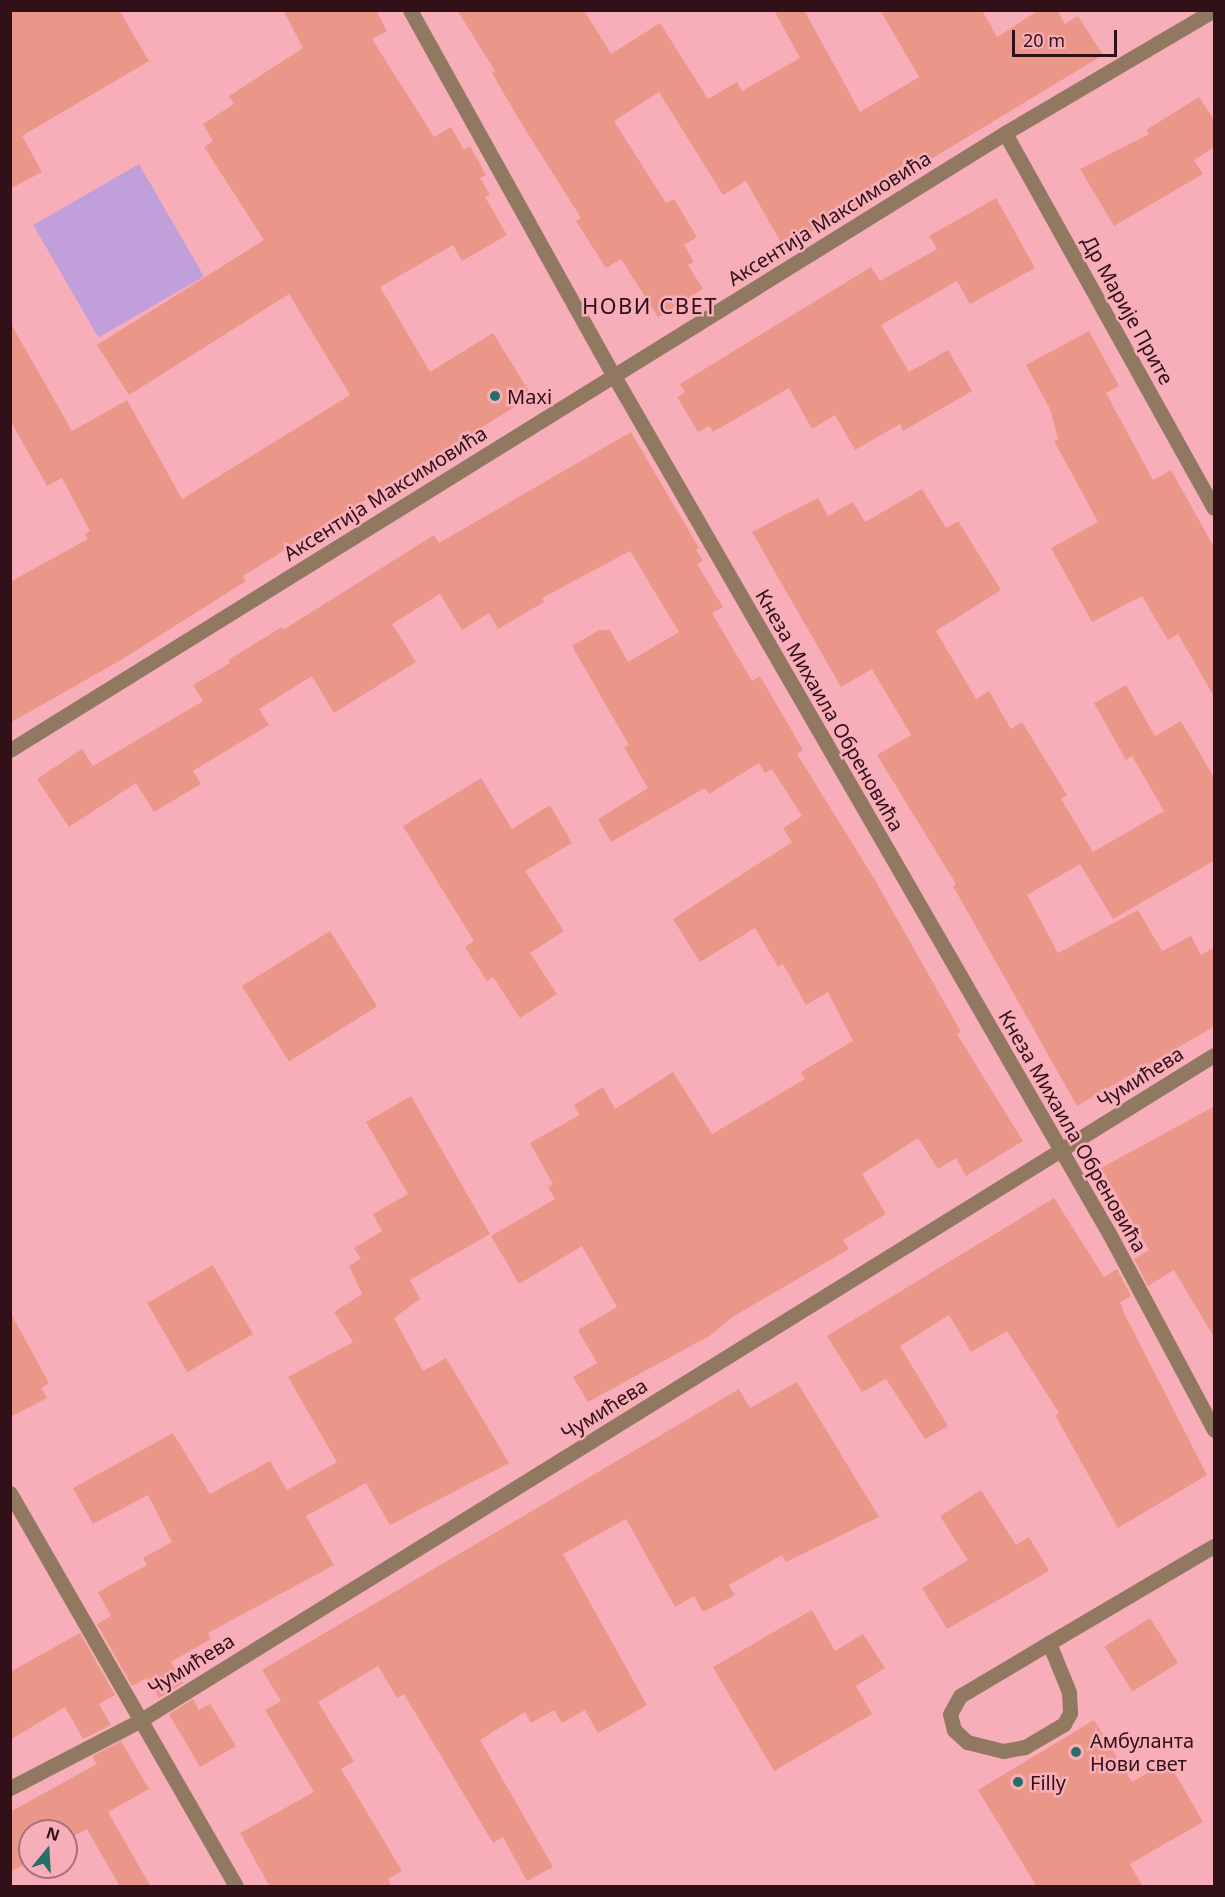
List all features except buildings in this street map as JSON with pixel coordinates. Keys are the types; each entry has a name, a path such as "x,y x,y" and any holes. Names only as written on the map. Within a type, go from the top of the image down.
{"street":[{"name":"Кнеза Михаила Обреновића","path":"410,10 614,376 1060,1153 1110,1235 1215,1430"},
{"name":"Аксентија Максимовића","path":"10,750 1005,133 1214,10"},
{"name":"Др Марије Прите","path":"1005,133 1215,508"},
{"name":"Чумићева","path":"10,1788 141,1720 1215,1055"},
{"path":"10,1493 236,1887"},
{"path":"1049,1644 1069,1692 1070,1713 1064,1724 1025,1747 1003,1751 967,1742 954,1730 950,1714 960,1696 1215,1546"}],"shaded area":[{"path":"139,164 204,277 98,338 33,225"}],"place":[{"name":"Maxi","path":"495,396"},
{"name":"Амбуланта Нови свет","path":"1076,1752"},
{"name":"Filly","path":"1018,1782"}],"district":[{"name":"НОВИ СВЕТ","path":"650,306"}]}
